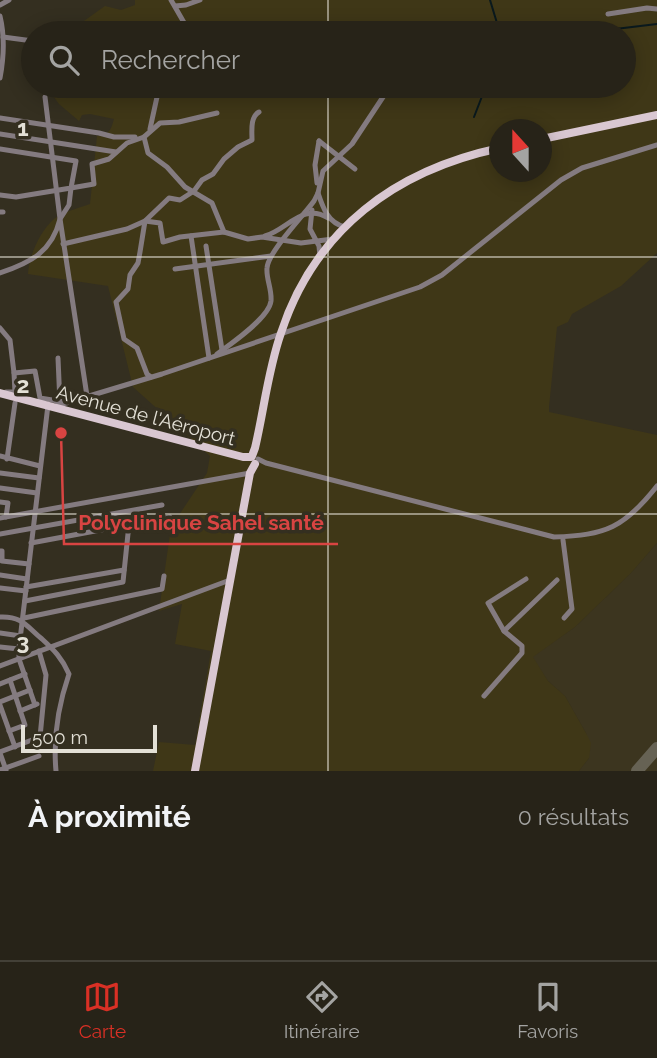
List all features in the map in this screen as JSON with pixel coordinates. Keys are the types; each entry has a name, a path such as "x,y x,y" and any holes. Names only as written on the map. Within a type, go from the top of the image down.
{"main road":[{"path":"552,137 657,115"},
{"path":"195,771 253,461 280,335 297,293 320,257 340,233 359,212 379,196 417,175 453,160 489,151"},
{"name":"Avenue de l'Aéroport","path":"0,393 53,405 253,461"}],"street":[{"path":"0,5 9,0"},
{"path":"173,3 186,5 200,0"},
{"path":"173,3 183,21"},
{"path":"608,14 657,9"},
{"path":"0,16 4,56 0,78"},
{"path":"2,37 21,39"},
{"path":"45,98 63,244 87,396"},
{"path":"149,131 157,98"},
{"path":"211,357 258,321 271,305 267,267 283,240 308,213 318,193 323,171 356,137 381,98"},
{"path":"63,244 127,229 145,221 169,198 180,200 194,191 202,180 213,174 238,147 252,140 251,129 259,112"},
{"path":"0,195 16,197 94,184 92,164 109,159 127,143 143,137 160,123 178,122 216,113"},
{"path":"0,118 114,137 143,137"},
{"path":"0,134 116,152"},
{"path":"143,137 148,153 212,203 224,232"},
{"path":"262,237 301,243 340,233 326,214 318,193 315,165 319,141 355,169"},
{"path":"53,405 151,377 419,287 442,275 561,180 582,168 657,145"},
{"path":"0,149 76,161 69,205 60,219 56,235 41,254 18,267 0,273"},
{"path":"145,221 160,223 163,242 224,232 248,239 262,237 274,234 308,213 322,214 335,223"},
{"path":"308,213 310,229 320,257"},
{"path":"145,221 138,262 130,275 128,289 116,302 124,339 137,348 147,374 151,377"},
{"path":"191,236 211,357"},
{"path":"206,246 222,350"},
{"path":"175,269 271,256"},
{"path":"0,327 10,340 15,391 0,393"},
{"path":"35,705 19,659 19,649 40,466 53,405 58,358"},
{"path":"14,373 35,371 40,398 58,401 53,405"},
{"path":"15,403 1,473 39,478"},
{"path":"0,440 9,443"},
{"path":"4,458 40,466"},
{"path":"0,502 8,503 3,517 34,512 253,461 554,537 598,533 621,524 640,508 657,486"},
{"path":"12,491 14,475"},
{"path":"0,488 37,493"},
{"path":"0,534 162,505"},
{"path":"31,543 170,517"},
{"path":"24,601 123,582 129,524"},
{"path":"563,540 572,609 564,618"},
{"path":"0,551 2,561 29,564"},
{"path":"0,588 26,589 124,570"},
{"path":"0,576 27,579"},
{"path":"0,617 23,620 162,589 164,576"},
{"path":"484,696 522,653 522,646 504,631 488,603 526,579"},
{"path":"0,666 230,580"},
{"path":"504,631 557,580"},
{"path":"23,620 51,647 69,674 60,702 54,752 56,771"},
{"path":"0,633 20,636"},
{"path":"0,647 19,649"},
{"path":"39,651 46,675 40,737 0,752 4,770 39,756"},
{"path":"0,684 25,674"},
{"path":"9,731 25,725 10,680"},
{"path":"15,747 0,703 30,691"},
{"path":"20,711 43,702"}],"shaded area":[{"path":"657,543 657,771 579,771 589,758 586,733 565,696 548,681 532,657 575,627 631,573"}],"sand":[{"path":"135,0 657,0 657,253 621,286 572,314 568,322 557,327 549,412 657,435 657,543 631,573 575,627 533,657 548,681 565,696 591,743 589,758 579,771 153,771 159,742 195,745 211,651 175,644 182,604 159,611 171,527 207,473 210,456 133,387 108,286 28,274 36,244 49,224 61,214 90,204 97,136 109,131 114,119 90,114 82,115 79,121 55,98 636,98 636,21 84,21 105,6 121,10 135,5"}],"waterway":[{"path":"490,0 496,21"},
{"path":"636,27 657,24"},
{"path":"474,117 481,98"}],"runway":[{"path":"637,771 657,748"}],"place":[{"name":"Polyclinique Sahel santé","path":"61,433"}]}
